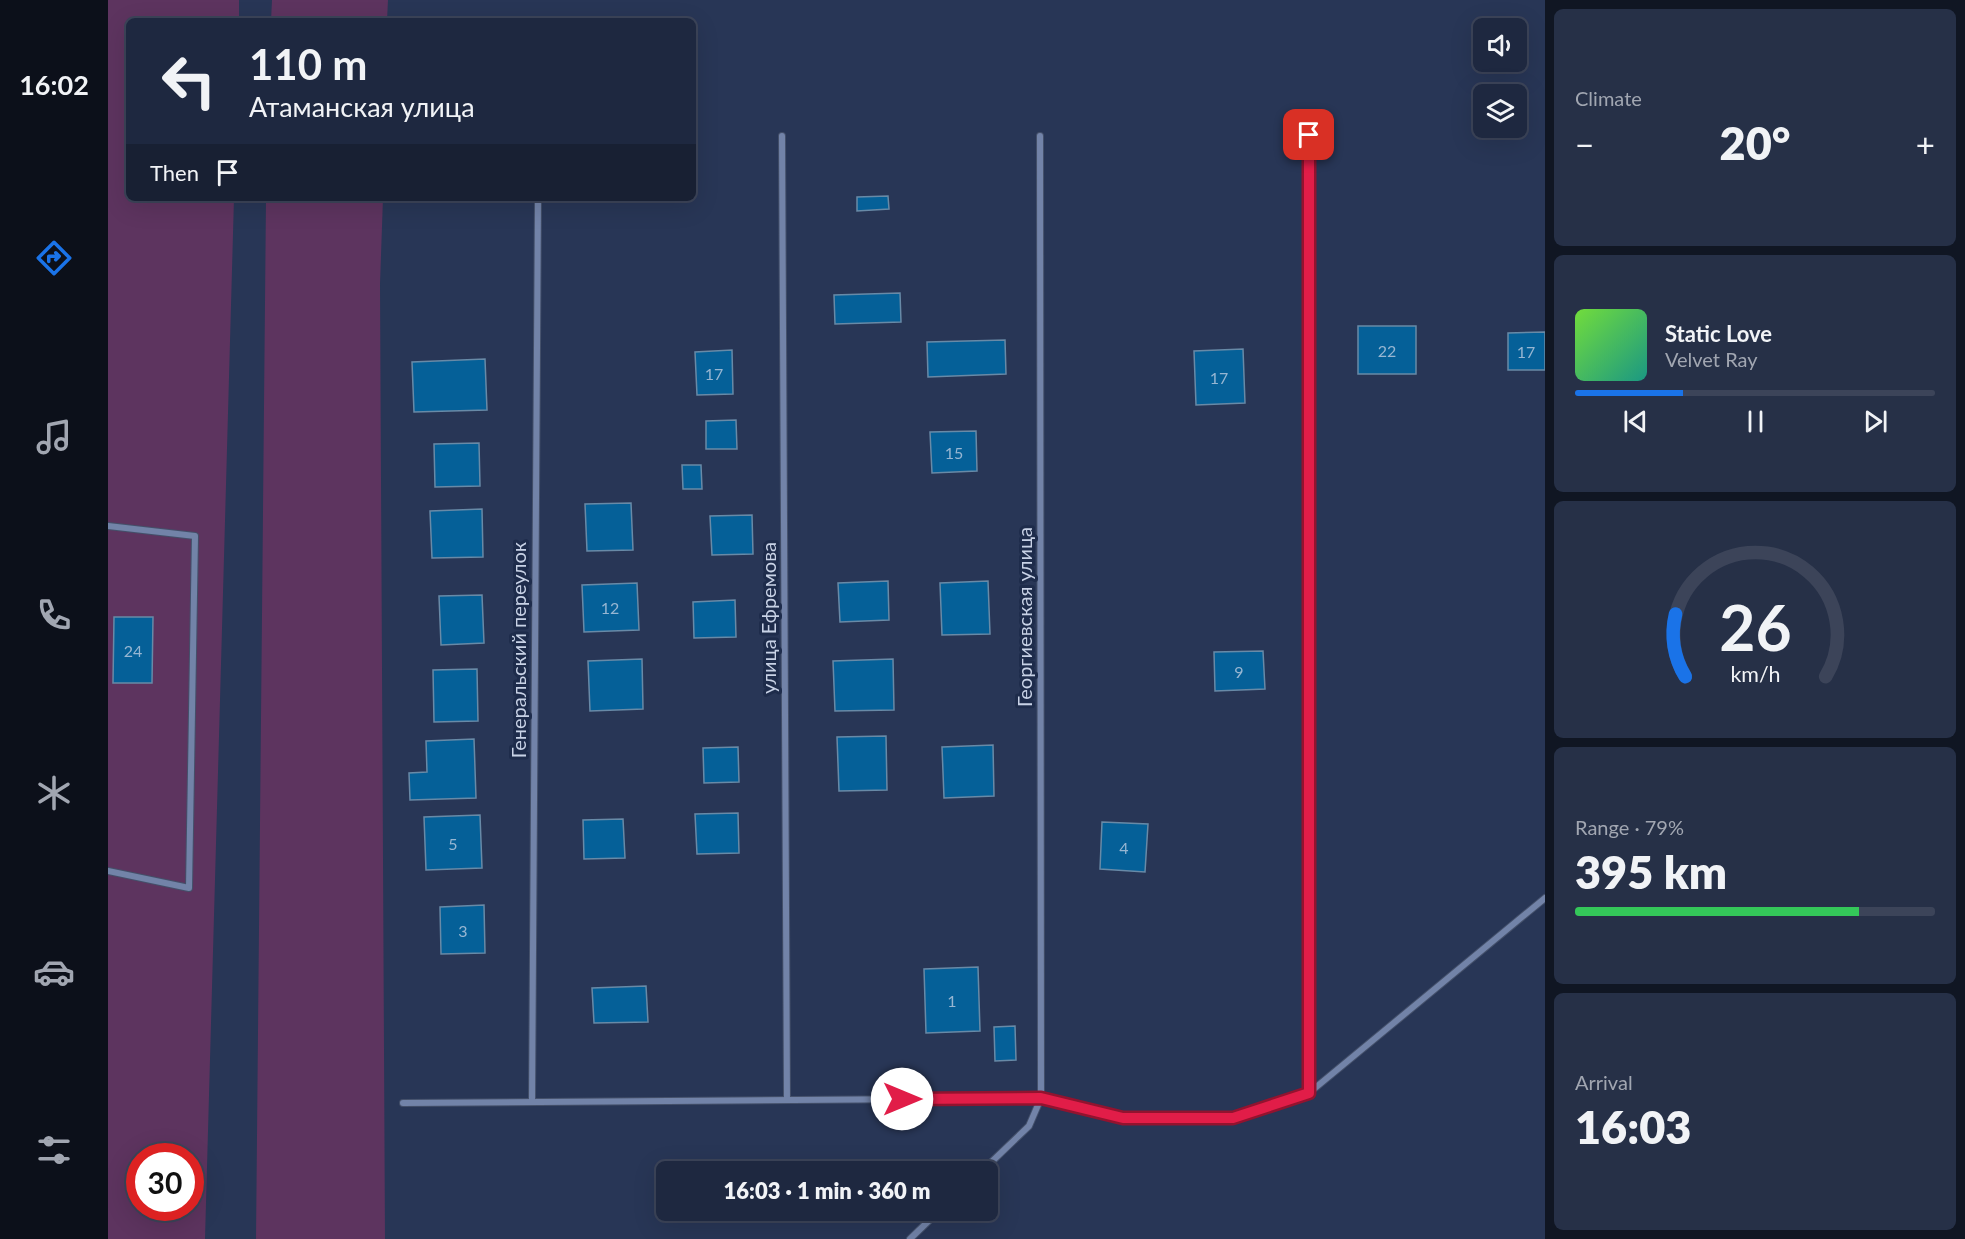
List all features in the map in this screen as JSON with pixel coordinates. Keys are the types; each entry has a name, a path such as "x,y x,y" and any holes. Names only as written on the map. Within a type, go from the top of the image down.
{"street":[{"path":"1309,135 1309,1093"},
{"name":"улица Ефремова","path":"782,136 787,1100"},
{"name":"Георгиевская улица","path":"1040,136 1041,1098"},
{"name":"Генеральский переулок","path":"532,1102 538,201"},
{"path":"108,526 195,536 189,888 108,872"},
{"path":"403,1102 1041,1098 1123,1118 1233,1118 1309,1093 1545,898"},
{"path":"992,1161 1029,1126 1041,1098"},
{"path":"910,1239 929,1221"}],"shaded area":[{"path":"108,0 239,0 239,18 126,18 126,201 234,201 205,1239 108,1239"},
{"path":"272,0 388,0 387,18 271,18"},
{"path":"266,201 383,201 380,284 385,1239 256,1239"}],"building":[{"path":"888,196 889,209 857,211 857,197"},
{"path":"900,293 901,322 835,324 834,295"},
{"path":"1358,326 1416,326 1416,374 1358,374"},
{"path":"1545,332 1545,370 1508,370 1508,333"},
{"path":"1005,340 1006,374 928,377 927,342"},
{"path":"1243,349 1245,403 1196,405 1194,351"},
{"path":"732,350 733,394 697,395 695,352"},
{"path":"485,359 487,410 414,412 412,362"},
{"path":"736,420 737,449 706,449 706,421"},
{"path":"976,431 977,471 932,473 930,432"},
{"path":"479,443 480,486 435,487 434,444"},
{"path":"682,465 701,465 702,489 683,489"},
{"path":"631,503 633,550 587,551 585,504"},
{"path":"482,509 483,557 432,558 430,511"},
{"path":"752,515 753,554 712,555 710,516"},
{"path":"888,581 889,620 840,622 838,583"},
{"path":"988,581 990,634 942,635 940,583"},
{"path":"637,583 639,630 584,632 582,585"},
{"path":"482,595 484,643 441,645 439,596"},
{"path":"735,600 736,637 694,638 693,602"},
{"path":"114,617 153,617 152,683 113,683"},
{"path":"1263,651 1265,689 1215,691 1214,652"},
{"path":"642,659 643,709 590,711 588,661"},
{"path":"893,659 894,710 835,711 833,661"},
{"path":"477,669 478,721 434,722 433,670"},
{"path":"886,736 887,790 839,791 837,737"},
{"path":"474,739 476,798 410,800 409,773 427,772 426,741"},
{"path":"993,745 994,796 944,798 942,747"},
{"path":"738,747 739,782 704,783 703,748"},
{"path":"738,813 739,853 697,854 695,814"},
{"path":"480,815 482,868 426,870 424,817"},
{"path":"623,819 625,858 584,859 583,820"},
{"path":"1102,822 1148,824 1145,872 1100,869"},
{"path":"484,905 485,953 441,954 440,907"},
{"path":"978,967 980,1031 926,1033 924,969"},
{"path":"646,986 648,1022 594,1023 592,988"},
{"path":"1015,1026 1016,1060 995,1061 994,1027"}],"route":[{"path":"902,1099 1041,1098 1123,1118 1233,1118 1309,1093 1309,135"}]}
